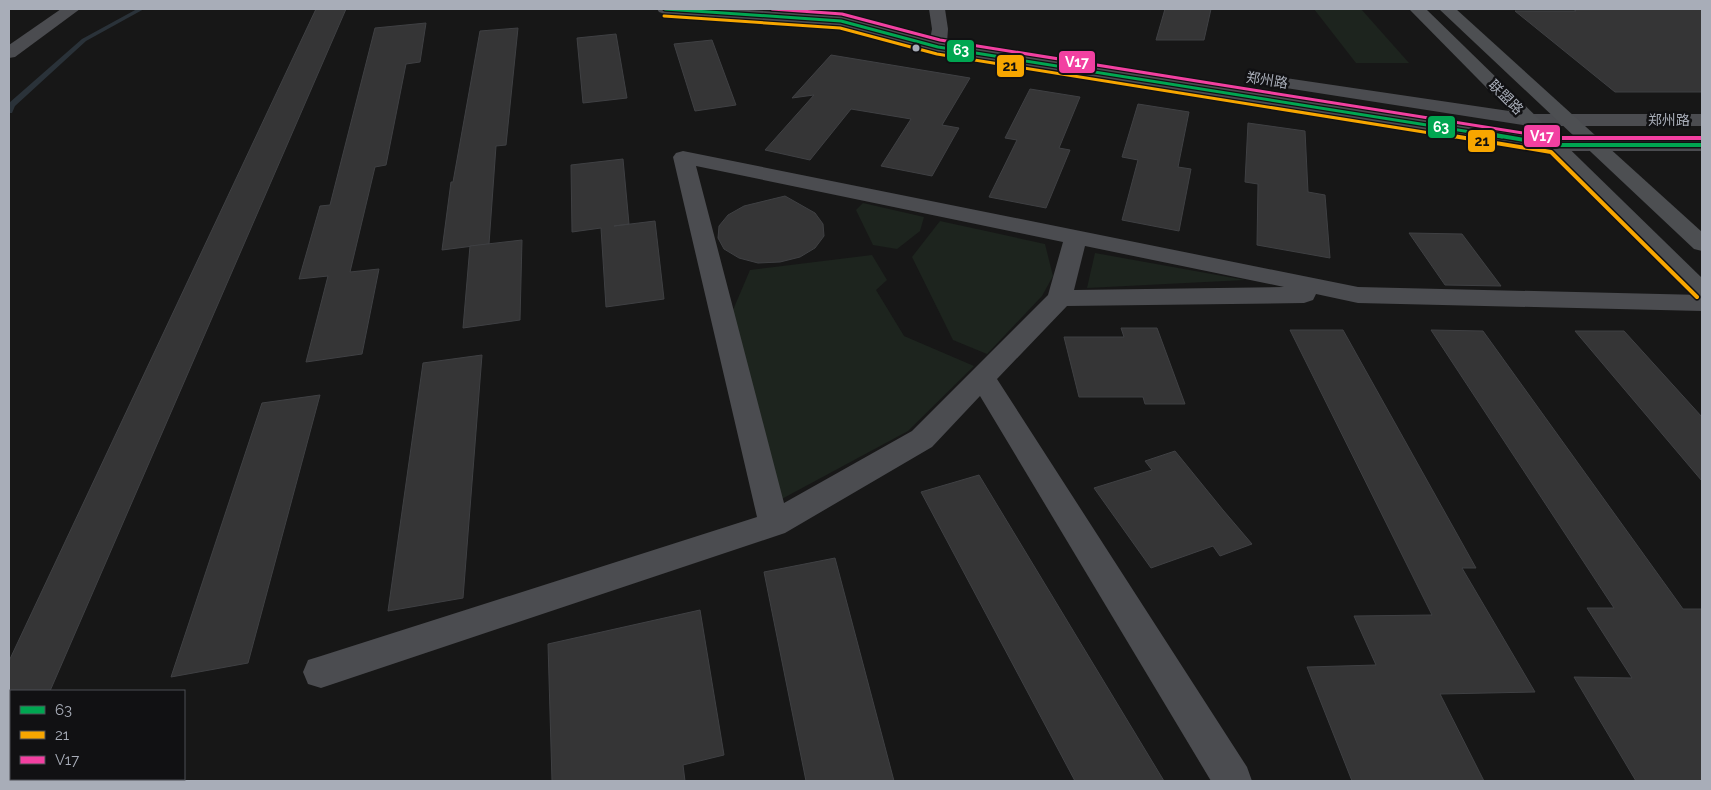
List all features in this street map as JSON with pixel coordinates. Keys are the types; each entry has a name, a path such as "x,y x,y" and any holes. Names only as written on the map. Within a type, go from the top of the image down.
{"main road":[{"name":"联盟路","path":"1417,9 1702,292"},
{"name":"联盟路","path":"1447,9 1702,244"}],"street":[{"path":"9,54 35,33 72,9"},
{"name":"郑州路","path":"665,9 841,21 938,47 1555,145 1702,145"},
{"name":"郑州路","path":"835,9 849,10 940,29 1530,120 1702,120"},
{"path":"937,9 940,29 938,47"},
{"path":"774,524 683,157 1358,294"},
{"path":"321,672 774,524 922,440 1060,298 1076,237"},
{"path":"1060,298 1358,294 1702,303"},
{"path":"983,378 1233,781"}],"shaded area":[{"path":"1314,9 1361,9 1409,63 1356,63"},
{"path":"863,203 924,217 920,231 897,249 873,245 856,210"},
{"path":"940,221 1045,244 1053,276 1042,296 987,354 953,340 912,257"},
{"path":"1095,253 1245,280 1087,288"},
{"path":"872,255 887,280 876,290 904,336 974,366 908,431 778,501 730,317 750,270"}],"building":[{"path":"316,9 346,9 50,690 9,691 9,661"},
{"path":"1165,9 1211,9 1204,40 1156,40"},
{"path":"1573,9 1702,9 1702,92 1615,92 1515,11 1576,11"},
{"path":"426,23 420,62 406,64 386,165 375,167 350,272 379,269 362,354 306,362 328,276 299,279 320,206 330,205 375,28"},
{"path":"518,28 506,145 496,146 489,244 442,250 451,182 453,182 480,31"},
{"path":"616,34 627,98 583,103 577,38"},
{"path":"712,40 736,105 695,111 674,44"},
{"path":"831,55 970,78 942,125 959,128 932,176 881,166 911,119 851,109 810,160 765,150 814,95 792,98"},
{"path":"1030,89 1080,97 1059,148 1070,150 1046,208 989,197 1017,140 1005,138"},
{"path":"1138,104 1189,112 1178,167 1191,169 1179,231 1122,220 1138,160 1122,157"},
{"path":"1248,123 1305,131 1308,192 1325,195 1330,258 1257,245 1258,184 1245,182"},
{"path":"623,159 629,224 614,226 655,221 664,299 606,307 601,228 572,232 571,165"},
{"path":"785,196 815,213 823,224 824,236 815,248 800,257 780,262 758,263 739,258 724,249 718,238 719,226 728,215 744,206"},
{"path":"1409,233 1462,234 1501,286 1445,285"},
{"path":"522,240 520,320 463,328 470,246"},
{"path":"1121,328 1157,328 1185,404 1145,404 1143,397 1079,397 1064,337 1124,337"},
{"path":"1290,330 1343,330 1476,568 1462,568 1535,692 1440,694 1484,781 1352,781 1307,667 1376,665 1354,616 1432,615"},
{"path":"1431,330 1483,331 1683,609 1702,609 1702,781 1636,781 1574,677 1632,678 1587,608 1614,608"},
{"path":"1575,331 1624,331 1702,417 1702,481"},
{"path":"482,355 463,598 388,611 423,363"},
{"path":"320,395 248,663 171,677 262,403"},
{"path":"1175,451 1252,544 1220,556 1213,546 1151,568 1094,488 1152,470 1145,461"},
{"path":"979,475 1164,781 1075,781 921,492"},
{"path":"835,558 894,781 806,781 764,572"},
{"path":"700,610 724,755 683,765 685,781 552,781 548,644"}],"waterway":[{"path":"9,111 12,105 84,40 141,9"}],"transit line":[{"name":"63","path":"665,9 841,21 938,47 1555,145 1702,145"},
{"name":"V17","path":"772,9 842,14 940,40 1556,138 1702,138"},
{"name":"21","path":"664,16 840,28 937,54 1551,152 1697,297"}]}
